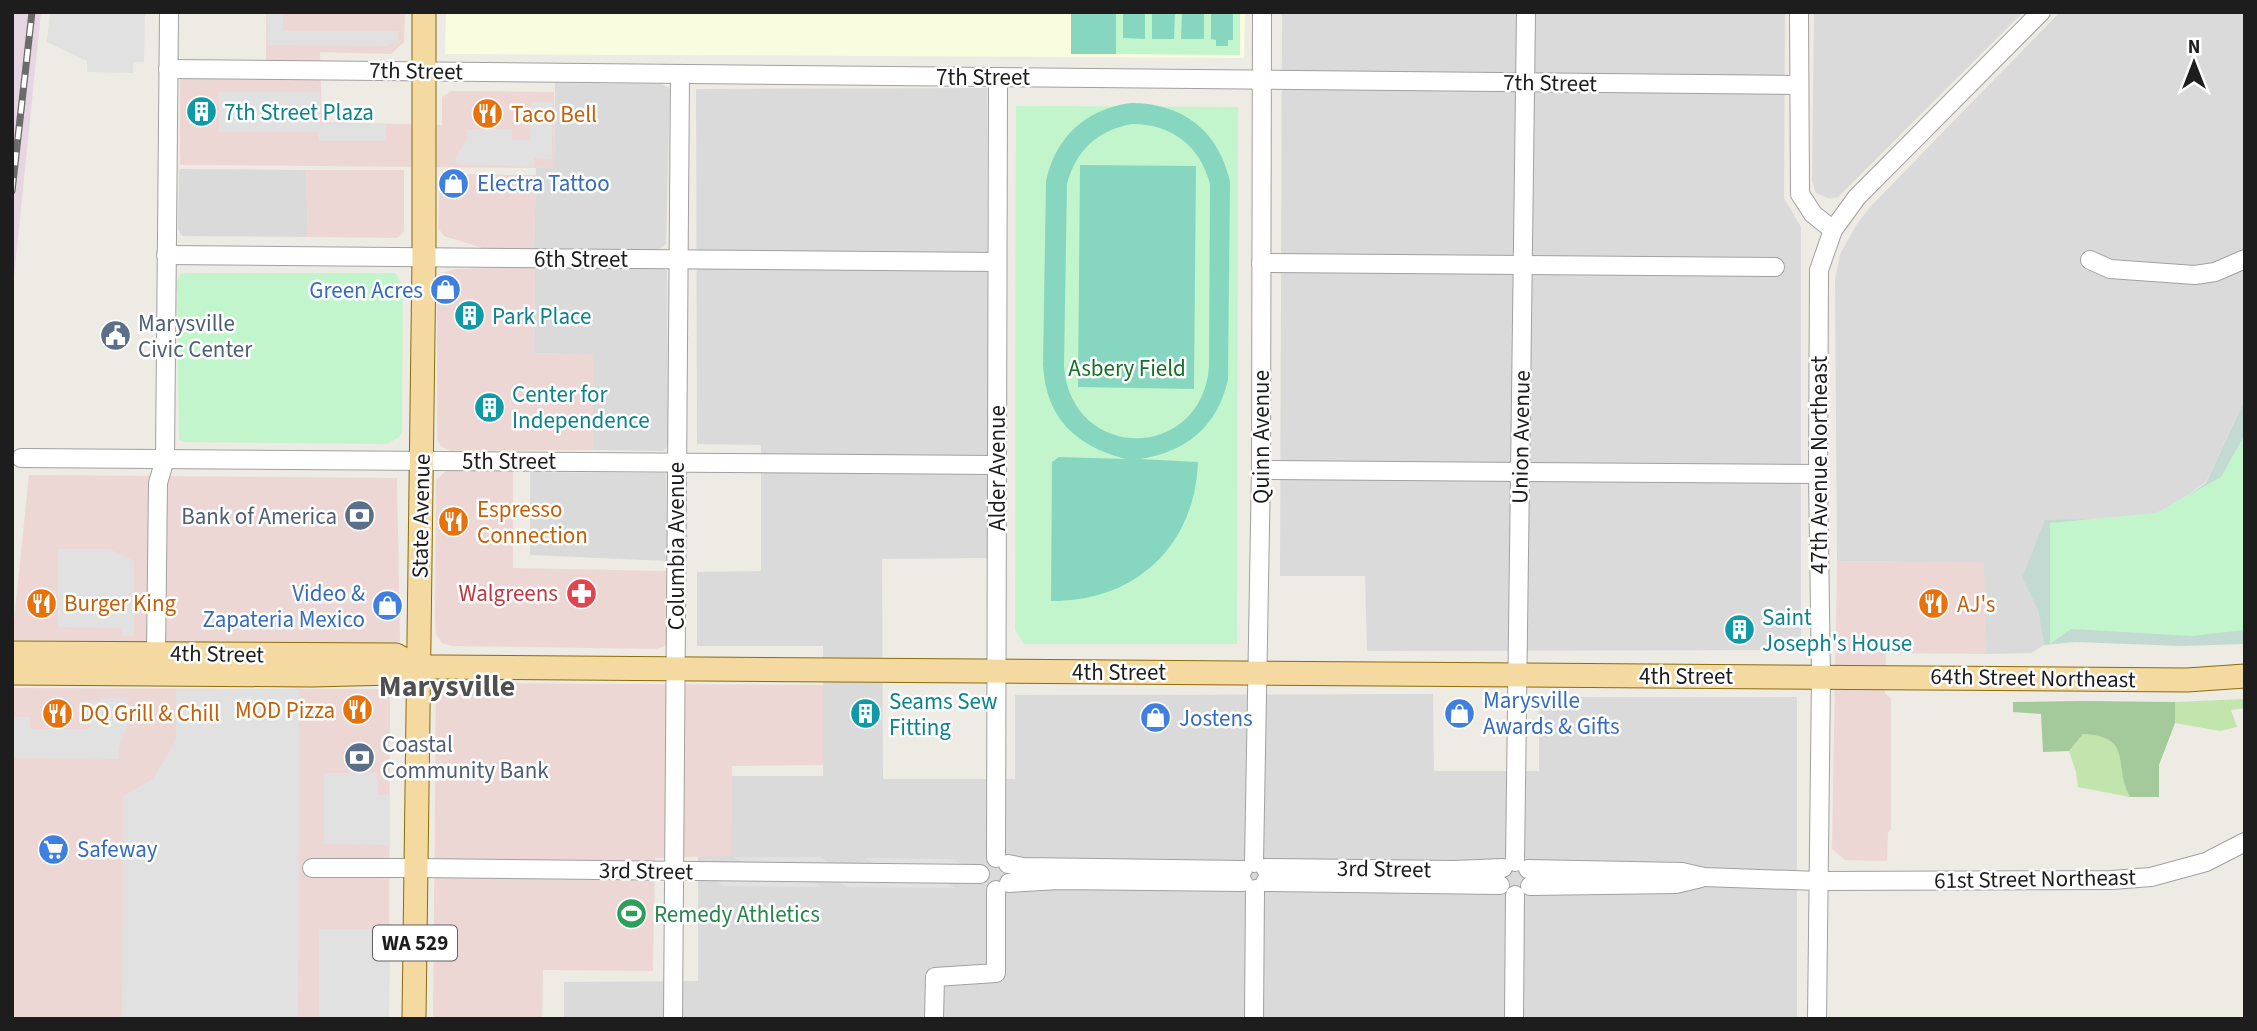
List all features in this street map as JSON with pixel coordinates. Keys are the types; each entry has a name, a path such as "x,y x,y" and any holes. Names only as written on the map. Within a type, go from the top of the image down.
{"main road":[{"name":"State Avenue","path":"414,1019 422,460 424,12"},
{"name":"4th Street","path":"12,653 396,655 418,667"},
{"path":"77,674 95,666 151,665 156,660 156,654"},
{"name":"4th Street","path":"12,673 312,675 394,673 418,667 1821,677"},
{"name":"64th Street Northeast","path":"1821,677 2187,680 2245,676"}],"street":[{"path":"156,654 158,483 165,459 170,12"},
{"name":"Quinn Avenue","path":"1254,1019 1261,470 1262,12"},
{"name":"Union Avenue","path":"1514,1019 1526,12"},
{"path":"1799,12 1800,194 1813,214 1833,230"},
{"name":"47th Avenue Northeast","path":"1817,1019 1821,677 1819,271 1833,230 1857,197 2041,12"},
{"name":"7th Street","path":"169,69 1798,85"},
{"name":"Columbia Avenue","path":"673,1019 680,74"},
{"name":"Alder Avenue","path":"998,77 997,671 1002,861"},
{"name":"6th Street","path":"166,255 997,262"},
{"path":"2090,260 2110,269 2194,275 2215,272 2245,259"},
{"path":"1261,263 1775,267"},
{"name":"5th Street","path":"21,458 997,465"},
{"path":"1261,470 1818,474"},
{"name":"61st Street Northeast","path":"1819,881 2112,880 2151,877 2206,862 2245,842"},
{"path":"934,1019 935,977 996,974 1003,887 1012,874 1002,861 985,863 980,874 985,886 1003,887"},
{"name":"3rd Street","path":"1002,861 1023,867 1254,875"},
{"name":"3rd Street","path":"312,869 417,867 980,874"},
{"name":"3rd Street","path":"1003,887 1059,880 1454,870 1515,877 1682,872 1704,877 1819,881"}],"shaded area":[{"path":"12,12 41,12 12,296"},
{"path":"50,12 145,12 144,62 133,62 133,73 87,72 87,61 47,42"},
{"path":"266,12 405,12 404,42 391,54 320,52 322,122 442,125 442,97 451,91 554,92 554,168 180,165 180,74 266,74"},
{"path":"267,12 283,12 283,31 398,31 398,40 388,46 268,45"},
{"path":"446,12 1245,12 1244,58 445,54"},
{"path":"1282,12 1785,12 1784,198 1801,227 1801,650 1367,651 1365,576 1280,576"},
{"path":"1814,12 2023,12 1838,197 1830,199 1816,193 1812,181"},
{"path":"2060,12 2245,12 2245,399 2206,482 2155,518 2022,578 2038,610 2044,645 2031,653 1986,654 1983,563 1837,561 1835,280 1840,254 1870,207"},
{"path":"555,83 661,84 670,90 666,244 659,249 534,250 536,168 554,167"},
{"path":"987,88 988,558 882,559 883,779 1015,779 1015,695 1433,694 1434,771 1539,771 1539,697 1797,697 1797,1019 564,1019 564,982 698,981 698,856 731,855 731,776 823,776 823,646 697,646 697,572 761,571 761,445 697,444 696,89"},
{"path":"219,92 320,92 320,124 386,124 386,141 319,141 319,132 219,132"},
{"path":"531,102 552,102 552,159 534,158 534,167 456,164 456,156 467,140 467,129 512,129 512,140 530,140"},
{"path":"179,169 306,170 308,237 182,236 178,229"},
{"path":"306,170 404,170 404,231 396,238 308,237"},
{"path":"440,174 536,175 534,250 489,250 444,236 438,228"},
{"path":"535,267 662,268 667,271 668,446 663,451 593,450 593,355 534,353"},
{"path":"535,267 534,353 593,355 593,450 450,451 437,440 439,274 455,269"},
{"path":"2245,399 2245,644 2182,646 2075,642 2044,645 2038,610 2022,578 2045,520 2155,518 2206,483"},
{"path":"446,471 513,471 513,568 666,571 668,640 665,646 656,649 451,646 442,643 436,634 435,616 436,480"},
{"path":"530,472 666,473 667,561 530,555"},
{"path":"29,475 397,478 400,642 396,646 12,640"},
{"path":"58,549 109,549 134,561 134,636 121,636 121,628 58,627"},
{"path":"1837,561 1984,563 1986,654 1886,653 1885,693 1891,699 1891,829 1888,833 1887,861 1845,860 1832,849"},
{"path":"436,683 823,685 823,765 732,766 731,856 655,858 653,971 543,970 542,1019 433,1019"},
{"path":"12,688 390,689 389,1019 12,1019"},
{"path":"176,689 299,689 298,1019 122,1019 123,796 153,779 176,740"},
{"path":"101,698 128,698 127,726 119,748 119,759 12,758 12,717 30,717 30,729 90,729 90,701 101,701"},
{"path":"324,773 378,773 378,795 390,795 390,845 324,844"},
{"path":"733,857 820,857 833,865 746,864"},
{"path":"865,858 954,859 964,866 877,865"},
{"path":"711,879 810,879 822,887 724,886"},
{"path":"835,880 943,880 955,888 847,887"},
{"path":"319,929 390,929 389,1019 319,1019"}],"green space":[{"path":"1071,12 1116,12 1116,54 1071,54"},
{"path":"1116,12 1240,12 1240,55 1116,54"},
{"path":"1123,12 1145,12 1145,39 1123,38"},
{"path":"1152,12 1175,12 1174,39 1152,39"},
{"path":"1182,12 1204,12 1204,39 1181,39"},
{"path":"1211,12 1233,12 1233,40 1228,40 1228,46 1216,46 1216,40 1211,39"},
{"path":"1150,104 1182,115 1196,123 1208,135 1225,164 1230,182 1228,380 1216,411 1197,434 1172,450 1140,459 1198,462 1194,492 1186,519 1172,543 1155,563 1134,580 1109,592 1081,599 1051,601 1052,462 1059,457 1126,459 1092,446 1067,427 1057,415 1045,384 1046,181 1057,151 1075,127 1100,111 1115,106","holes":["1146,125 1172,133 1191,148 1210,184 1209,367 1201,398 1184,420 1162,434 1137,438 1111,434 1089,420 1072,398 1064,367 1067,184 1076,161 1099,137 1120,127"]},
{"name":"Asbery Field","path":"1016,106 1238,107 1237,644 1024,644 1015,630"},
{"path":"1080,165 1196,166 1194,389 1078,387"},
{"path":"395,273 403,285 402,432 398,438 386,444 179,440 177,282 180,274"},
{"path":"2245,434 2245,630 2192,636 2071,629 2050,644 2050,523 2156,513 2221,477"},
{"path":"2245,699 2245,708 2231,710 2237,727 2220,731 2175,723 2175,702"},
{"path":"2013,702 2175,702 2175,723 2159,765 2159,797 2130,797 2119,755 2110,741 2083,734 2069,751 2043,752 2041,714 2013,712"},
{"path":"2083,734 2099,736 2116,747 2130,797 2078,787 2069,751"}],"railway":[{"path":"12,191 32,12"}],"place":[{"name":"7th Street Plaza","path":"201,112"},
{"name":"Taco Bell","path":"488,114"},
{"name":"Electra Tattoo","path":"454,183"},
{"name":"Green Acres","path":"446,290"},
{"name":"Park Place","path":"469,316"},
{"name":"Marysville Civic Center","path":"115,336"},
{"name":"Center for Independence","path":"489,407"},
{"name":"Bank of America","path":"360,516"},
{"name":"Espresso Connection","path":"454,522"},
{"name":"Walgreens","path":"581,593"},
{"name":"Burger King","path":"41,603"},
{"name":"AJ's","path":"1934,604"},
{"name":"Video & Zapateria Mexico","path":"388,606"},
{"name":"Saint Joseph's House","path":"1739,630"},
{"name":"MOD Pizza","path":"358,710"},
{"name":"DQ Grill & Chill","path":"57,713"},
{"name":"Marysville Awards & Gifts","path":"1460,713"},
{"name":"Seams Sew Fitting","path":"866,714"},
{"name":"Jostens","path":"1156,718"},
{"name":"Coastal Community Bank","path":"359,757"},
{"name":"Safeway","path":"54,849"},
{"name":"Remedy Athletics","path":"631,914"}],"district":[{"name":"Marysville","path":"447,686"}]}
